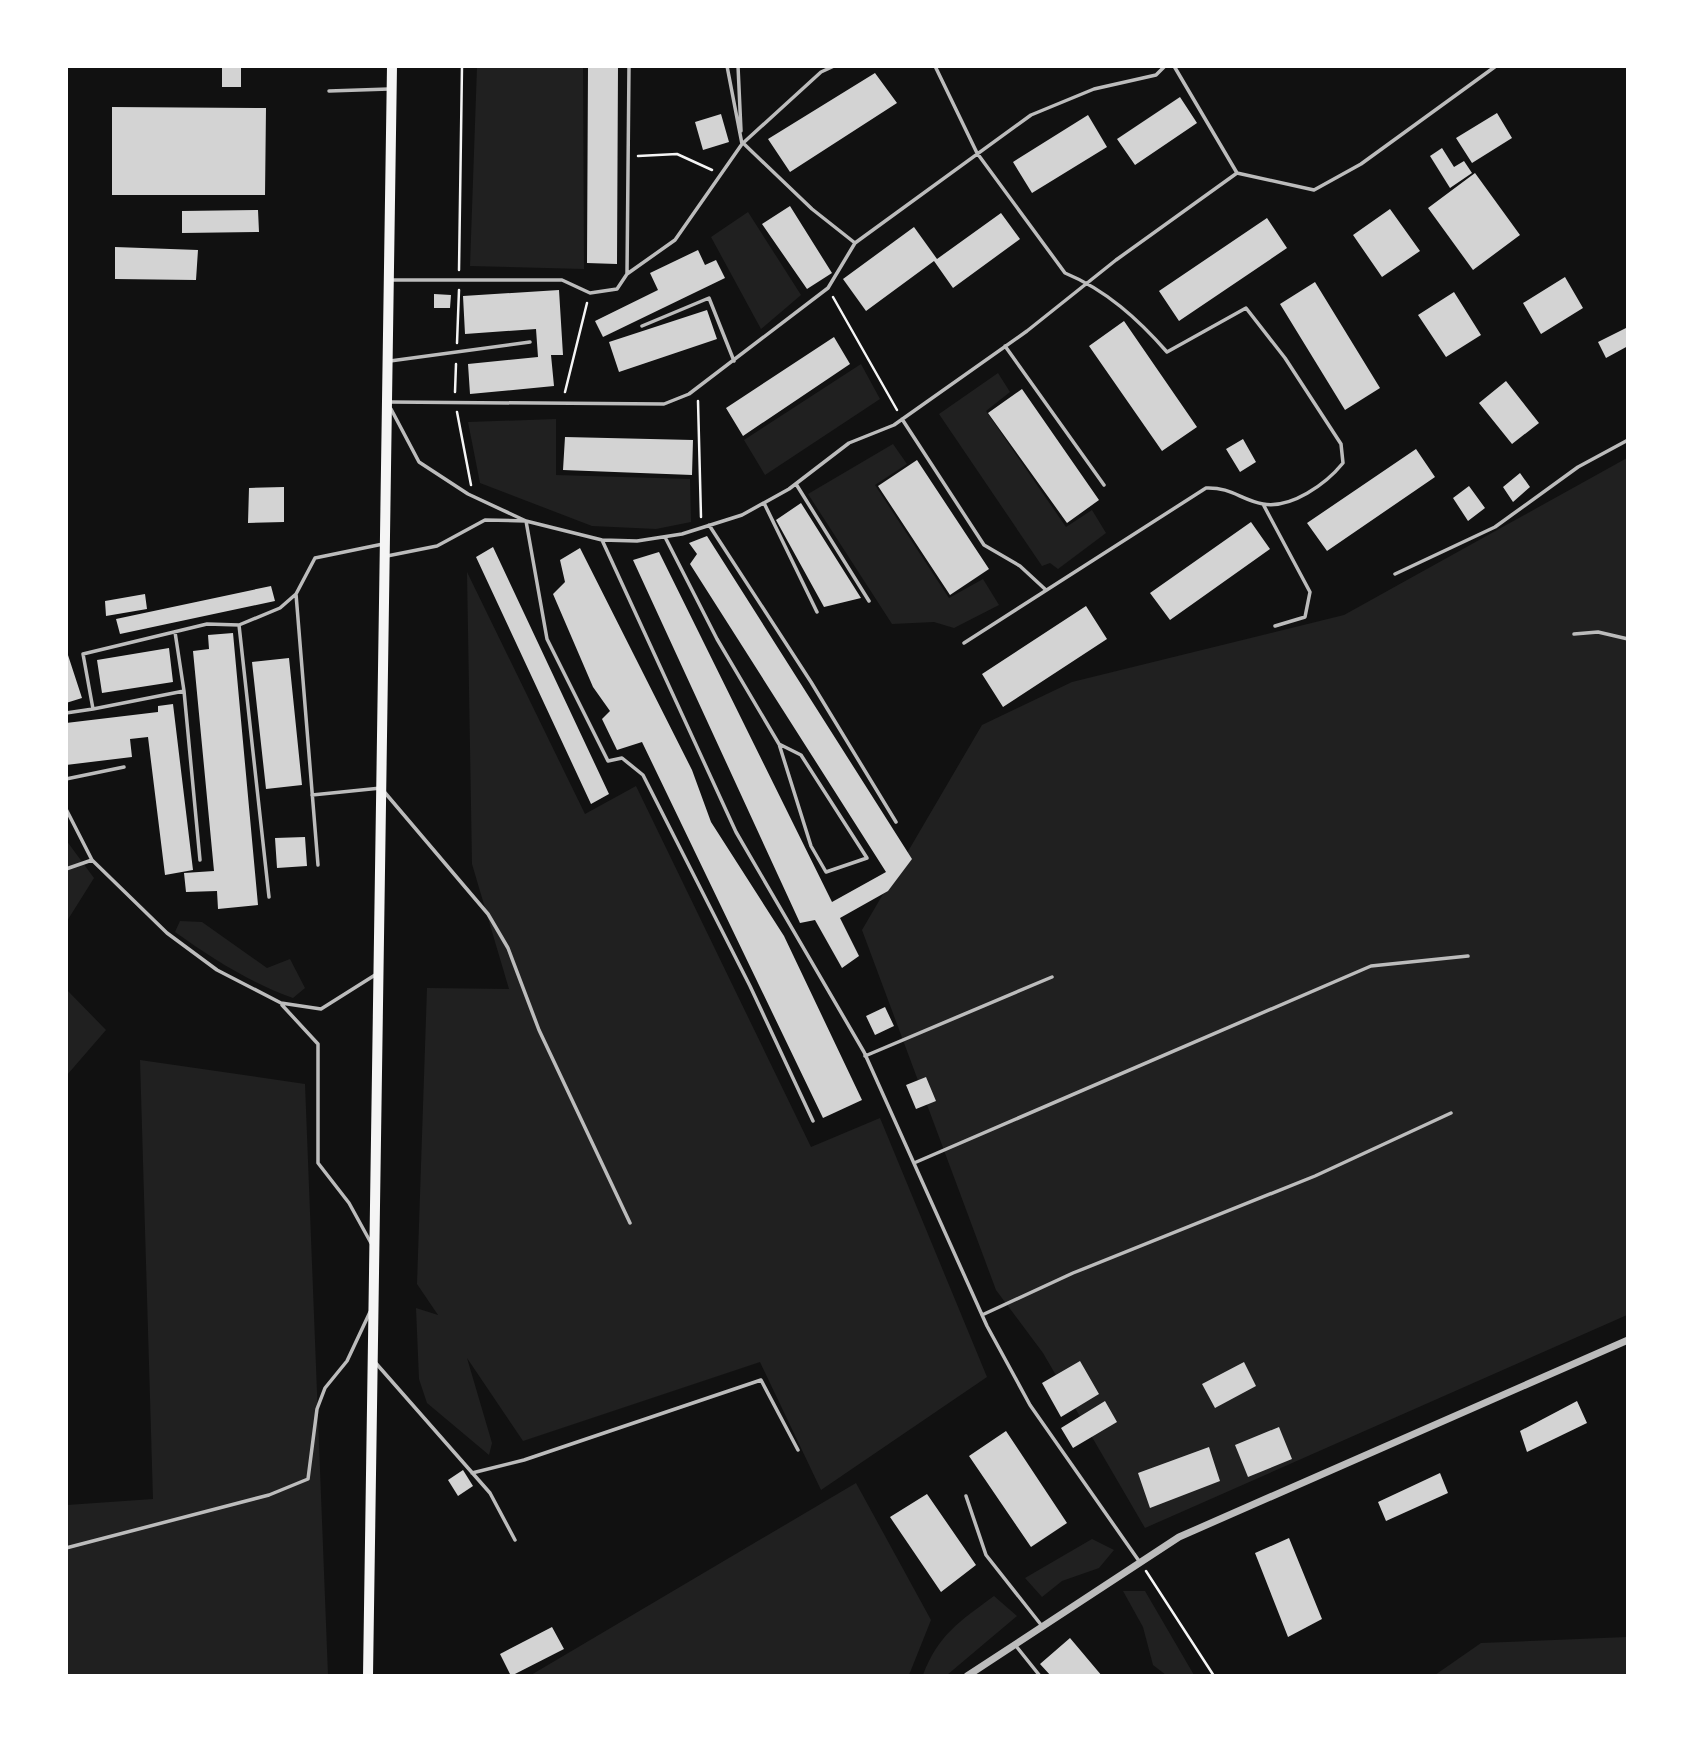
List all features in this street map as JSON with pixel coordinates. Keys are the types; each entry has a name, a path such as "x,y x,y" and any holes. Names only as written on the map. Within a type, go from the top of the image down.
{"main road":[{"path":"369,1675 392,66"}],"street":[{"path":"967,1675 1179,1537 1628,1340"}],"lane":[{"path":"627,274 629,66"},
{"path":"727,66 742,144 855,243"},
{"path":"738,66 742,144"},
{"path":"389,280 562,280 590,293 617,289 627,274 675,240 742,144 821,72 834,66"},
{"path":"935,66 977,153 1065,273 1087,283 1139,320 1167,352 1246,308 1285,358 1342,444 1343,463 1332,476 1285,504 1263,504 1223,487 1206,488 964,643"},
{"path":"1165,66 1156,75 1094,89 1031,115 855,243 828,288 698,387 664,404 387,402 419,462 468,494 526,521 602,540 637,541 665,537 742,515 796,484 849,443 902,419 1005,346 1237,173"},
{"path":"1174,66 1237,173 1314,190 1360,164 1496,66"},
{"path":"329,91 391,89"},
{"path":"642,326 709,298 734,361"},
{"path":"387,362 530,342"},
{"path":"1005,346 1104,485"},
{"path":"902,419 984,545 1020,566 1046,590"},
{"path":"1395,574 1495,527 1578,467 1628,440"},
{"path":"796,484 869,601"},
{"path":"764,503 817,612"},
{"path":"1263,504 1310,592 1305,618 1275,626"},
{"path":"385,556 437,546 485,520 526,521"},
{"path":"526,521 547,639 608,761 622,758 643,775 750,986 813,1121"},
{"path":"709,525 811,682 896,822"},
{"path":"665,537 717,639 757,701 779,744 811,846 826,872 867,858 802,755 779,744"},
{"path":"602,540 736,832 865,1056 982,1315 1030,1405 1140,1562"},
{"path":"93,709 83,653 207,624 239,625 280,608 296,594 315,558 385,544"},
{"path":"296,594 318,865"},
{"path":"239,625 269,897"},
{"path":"175,632 184,691 201,860"},
{"path":"1574,634 1598,632 1628,639"},
{"path":"66,713 184,691"},
{"path":"66,779 124,767"},
{"path":"312,796 381,788 488,914 508,948 539,1030 629,1223"},
{"path":"66,809 92,860 167,933 217,970 281,1003 320,1009 379,973"},
{"path":"66,869 92,860"},
{"path":"915,1163 1371,966 1468,956"},
{"path":"865,1056 1052,977"},
{"path":"281,1003 318,1044 318,1163 349,1203 374,1250"},
{"path":"982,1315 1073,1273 1303,1181 1451,1113"},
{"path":"66,1548 269,1495 308,1479 321,1398 325,1388 347,1361 374,1304"},
{"path":"373,1360 490,1493 515,1540"},
{"path":"472,1473 524,1460 761,1380 798,1450"},
{"path":"965,1496 986,1555 1042,1626"},
{"path":"1015,1644 1040,1675"}],"path":[{"path":"628,157 677,154 722,174"},
{"path":"828,288 902,419"},
{"path":"562,402 590,293"},
{"path":"698,387 701,527"},
{"path":"1140,1562 1214,1675"}],"shaded area":[{"path":"477,67 583,67 584,269 470,266"},
{"path":"748,212 801,295 761,329 711,237"},
{"path":"861,364 880,399 765,475 744,440"},
{"path":"998,373 1010,392 986,411 1066,527 1092,510 1106,533 1058,569 1050,563 1042,566 939,414"},
{"path":"556,419 556,475 690,479 691,522 656,529 592,526 480,483 468,422"},
{"path":"893,444 907,464 875,485 949,598 983,579 999,605 954,628 934,622 892,624 808,494"},
{"path":"1627,458 1627,1315 1145,1528 1043,1353 996,1290 862,930 982,725 1072,682 1344,615"},
{"path":"467,572 585,814 636,786 811,1147 880,1118 987,1377 821,1490 760,1362 523,1441 467,1358 492,1443 489,1455 427,1403 419,1379 416,1308 438,1315 417,1284 427,988 509,989 472,864"},
{"path":"66,840 94,878 67,921 66,921"},
{"path":"180,921 202,922 267,968 290,959 305,988 293,998 246,977 175,932"},
{"path":"67,990 106,1030 67,1075"},
{"path":"140,1060 305,1084 328,1675 67,1676 67,1505 153,1499"},
{"path":"856,1483 931,1620 909,1675 531,1675"},
{"path":"1092,1539 1114,1550 1099,1568 1062,1581 1042,1597 1025,1578"},
{"path":"1123,1591 1145,1591 1194,1675 1166,1675 1153,1665 1143,1627"},
{"path":"994,1596 1017,1616 947,1675 923,1675 936,1649 951,1630"},
{"path":"1627,1637 1627,1675 1435,1675 1481,1643"}],"building":[{"path":"222,66 241,66 241,87 222,87"},
{"path":"588,66 618,66 617,264 587,263"},
{"path":"875,73 897,103 790,172 768,139"},
{"path":"1180,97 1197,123 1135,165 1117,139"},
{"path":"112,107 266,108 265,195 112,195"},
{"path":"1497,113 1512,138 1472,163 1456,138"},
{"path":"721,114 729,142 703,150 695,122"},
{"path":"1088,115 1107,147 1032,193 1013,162"},
{"path":"1442,148 1454,167 1464,161 1472,173 1450,188 1430,156"},
{"path":"1475,173 1520,235 1473,270 1428,208"},
{"path":"790,206 832,273 807,289 762,224"},
{"path":"1390,209 1420,251 1382,277 1353,235"},
{"path":"258,210 259,232 182,233 182,211"},
{"path":"1001,213 1020,239 953,288 934,261 866,311 843,279 914,227 937,259"},
{"path":"1267,218 1287,248 1179,321 1159,291"},
{"path":"115,247 198,250 196,280 115,279"},
{"path":"698,250 705,265 716,260 725,278 603,337 595,321 658,290 650,273"},
{"path":"1565,277 1583,308 1541,334 1523,303"},
{"path":"1315,282 1380,388 1345,410 1280,304"},
{"path":"559,290 563,355 551,355 554,386 470,394 468,364 538,357 536,329 465,334 463,296"},
{"path":"1454,292 1481,335 1446,357 1418,315"},
{"path":"434,294 451,295 450,308 434,308"},
{"path":"707,310 717,339 619,372 609,342"},
{"path":"1124,321 1197,427 1162,451 1089,346"},
{"path":"1628,327 1628,346 1606,358 1598,342"},
{"path":"834,337 850,364 743,436 726,408"},
{"path":"1506,381 1539,423 1512,444 1479,403"},
{"path":"1022,389 1099,500 1067,523 988,413"},
{"path":"565,437 693,440 692,475 563,470"},
{"path":"1243,439 1256,462 1240,472 1226,449"},
{"path":"1416,449 1435,477 1327,551 1307,523"},
{"path":"917,460 989,569 950,595 878,486"},
{"path":"1520,473 1530,487 1513,502 1503,487"},
{"path":"1469,486 1485,508 1468,521 1453,498"},
{"path":"284,487 284,522 248,523 249,488"},
{"path":"801,503 861,598 824,607 776,520"},
{"path":"1251,522 1270,549 1170,620 1150,593"},
{"path":"707,536 912,859 888,891 840,918 859,956 842,968 815,920 800,923 633,560 659,552 832,902 886,872 690,564 697,554 689,543"},
{"path":"493,547 609,794 591,804 476,557"},
{"path":"580,548 692,770 711,822 784,936 862,1100 823,1118 642,742 617,750 602,719 610,711 593,687 553,594 565,582 560,560"},
{"path":"271,586 275,601 120,634 116,619"},
{"path":"145,594 147,609 106,616 105,601"},
{"path":"1086,606 1107,639 1003,707 982,674"},
{"path":"233,633 258,905 218,909 217,891 186,892 184,873 214,871 193,651 209,649 208,635"},
{"path":"169,648 173,682 102,693 97,660"},
{"path":"66,649 82,698 66,703"},
{"path":"289,658 302,785 266,789 252,662"},
{"path":"173,704 193,870 165,875 148,737 130,739 132,757 66,765 66,723 158,712 158,706"},
{"path":"305,837 307,866 277,868 275,838"},
{"path":"885,1007 894,1026 875,1035 866,1016"},
{"path":"926,1077 936,1101 916,1109 906,1085"},
{"path":"1080,1361 1099,1394 1061,1417 1042,1383"},
{"path":"1244,1362 1256,1386 1215,1408 1202,1384"},
{"path":"1105,1401 1117,1422 1073,1448 1061,1428"},
{"path":"1577,1401 1587,1423 1527,1452 1520,1431"},
{"path":"1279,1427 1292,1459 1248,1477 1235,1445"},
{"path":"1006,1431 1067,1523 1031,1547 969,1456"},
{"path":"1209,1447 1220,1481 1150,1508 1138,1473"},
{"path":"463,1470 473,1486 458,1496 448,1480"},
{"path":"1440,1473 1448,1493 1386,1521 1378,1502"},
{"path":"927,1494 976,1565 941,1592 890,1517"},
{"path":"1289,1538 1322,1619 1288,1637 1255,1553"},
{"path":"552,1627 564,1649 511,1676 500,1654"},
{"path":"1070,1638 1102,1676 1051,1676 1040,1664"}]}
